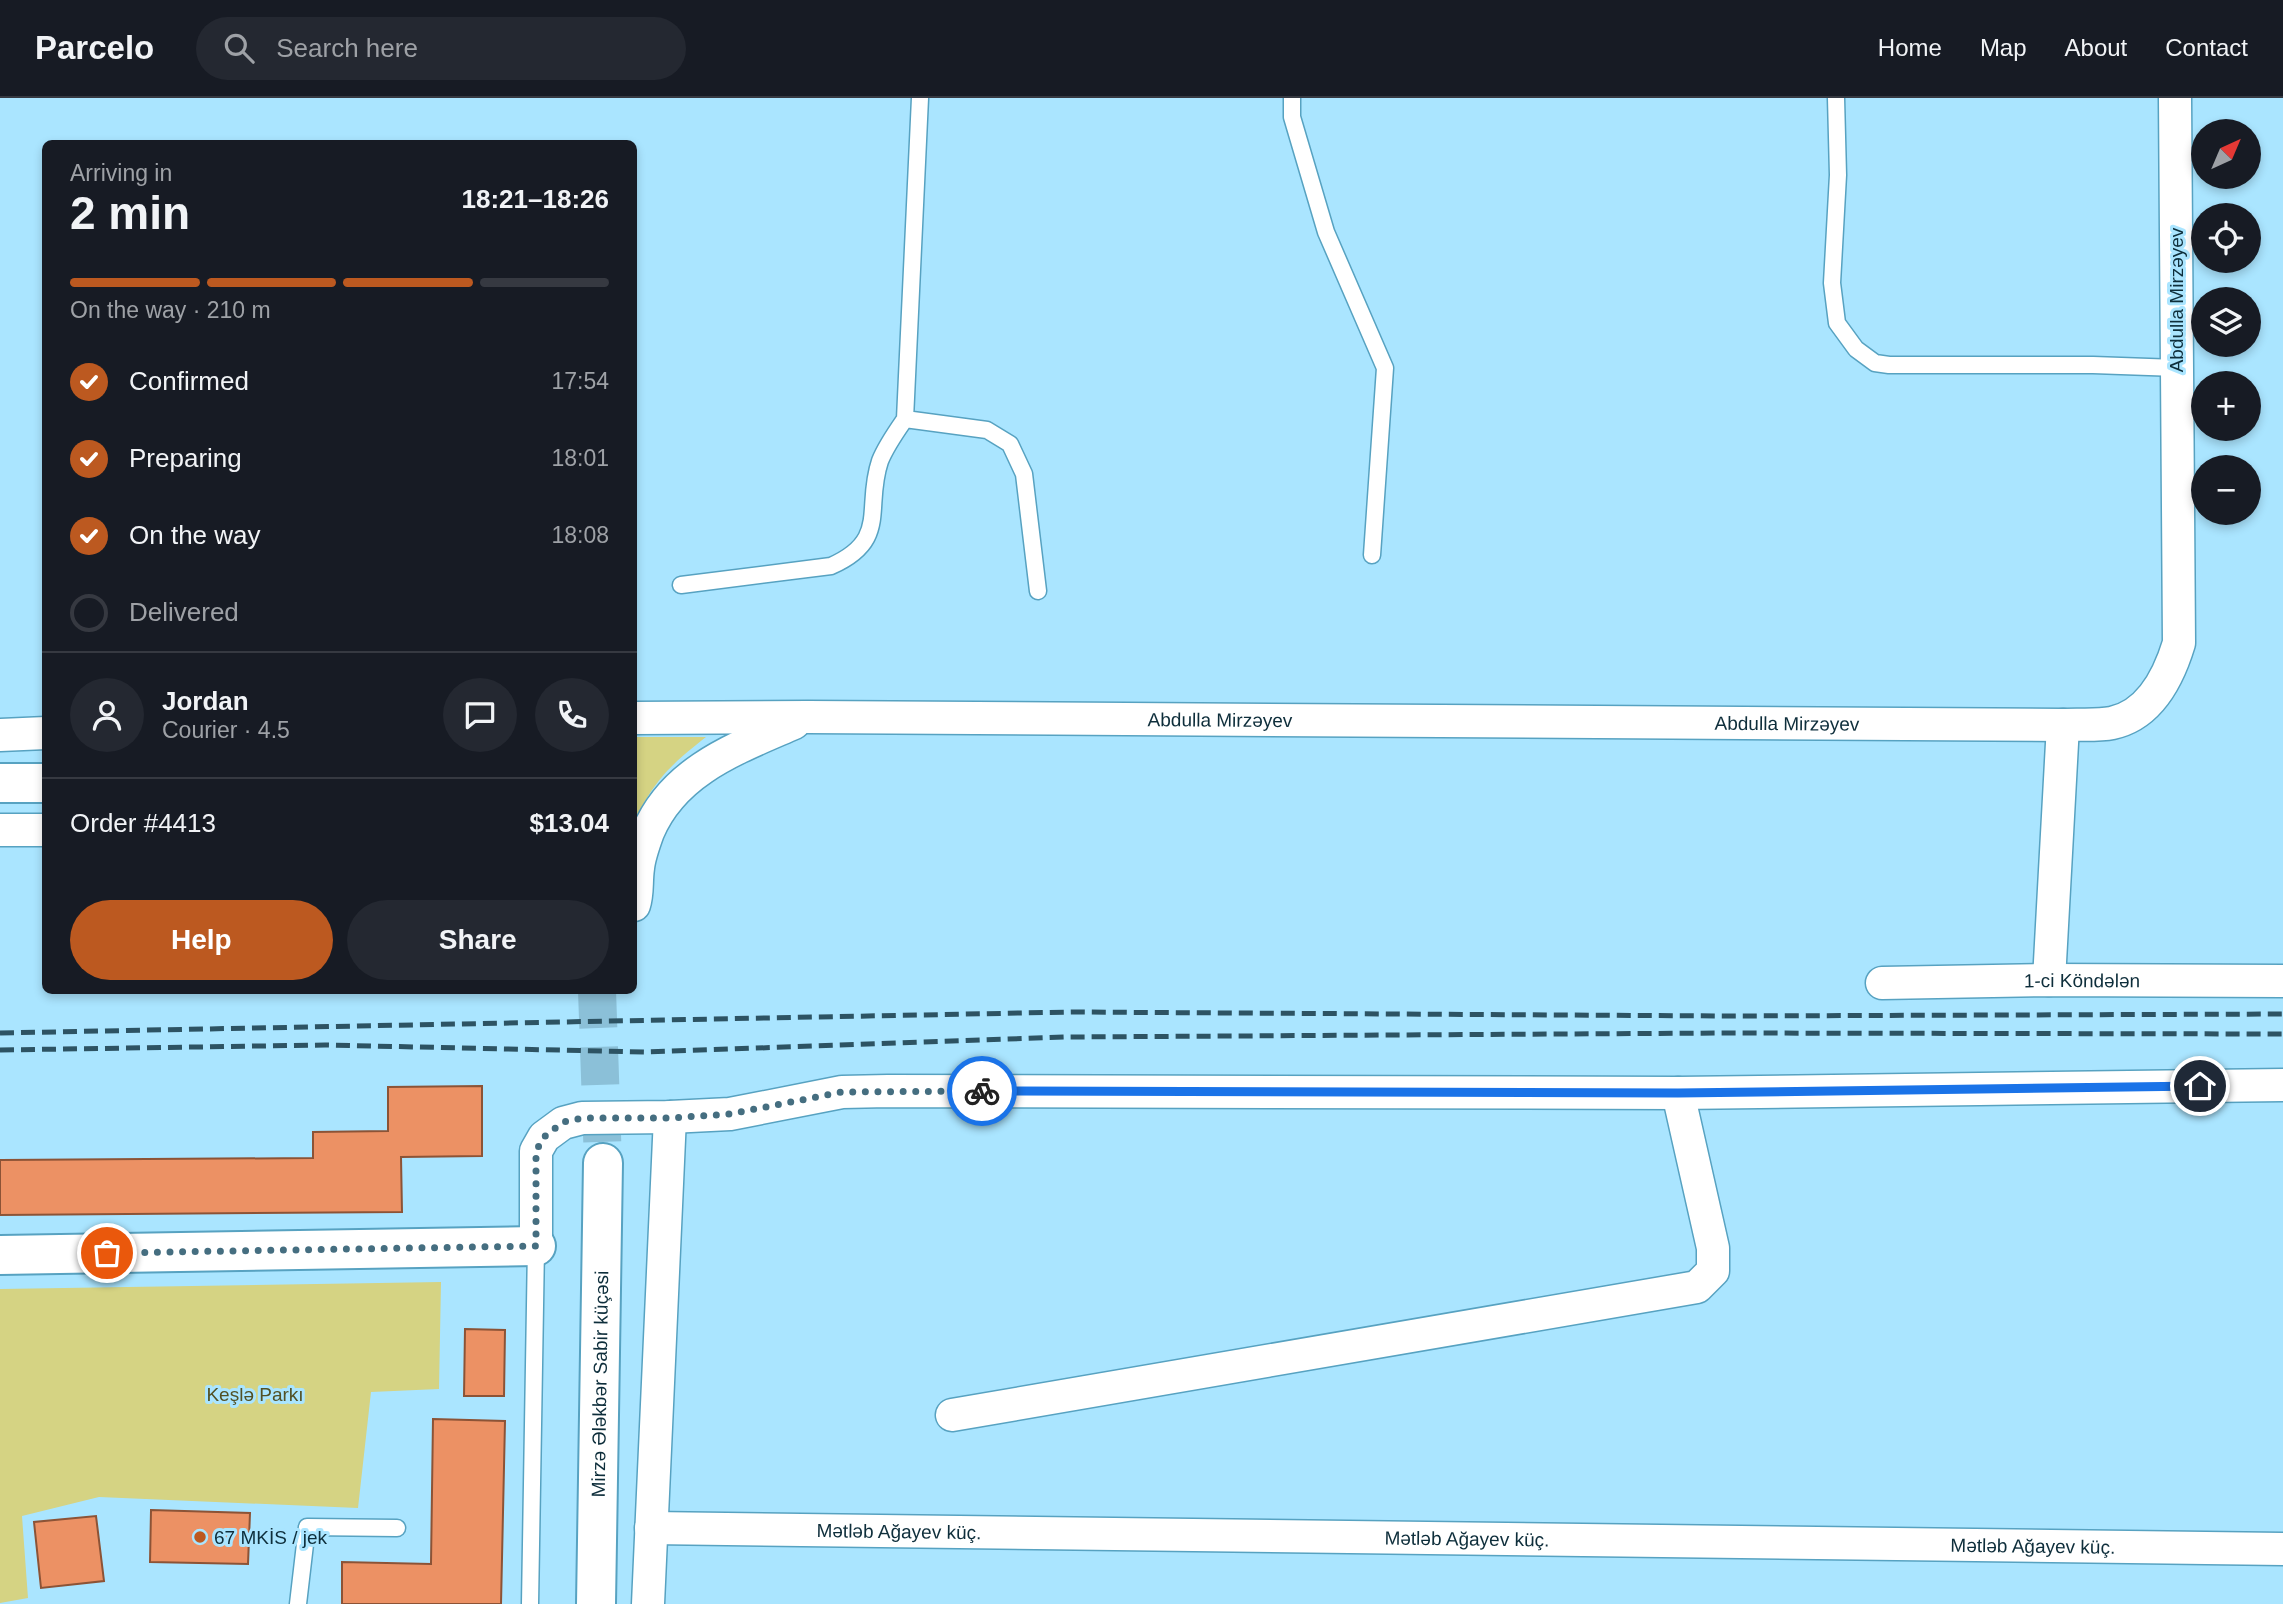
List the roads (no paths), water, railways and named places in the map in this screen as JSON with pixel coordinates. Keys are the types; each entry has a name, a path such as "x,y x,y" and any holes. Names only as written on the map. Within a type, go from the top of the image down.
{"street":[{"name":"Abdulla Mirzəyev","path":"637,718 2063,725 2114,723 2136,713 2159,691 2173,664 2179,643 2175,98"},
{"path":"637,858 660,809 691,774 723,753 808,717"},
{"path":"2049,980 2063,725"},
{"path":"0,735 42,733"},
{"path":"0,783 42,783"},
{"path":"0,830 42,830"},
{"name":"1-ci Köndələn","path":"1882,983 2049,980 2283,981"},
{"path":"0,1255 536,1246 536,1151 544,1137 563,1122 583,1118 670,1118 730,1114 842,1092 1678,1093 2283,1085"},
{"path":"952,1415 1697,1287 1713,1271 1713,1248 1678,1093"},
{"path":"648,1604 670,1118"},
{"name":"Mirzə Ələkbər Sabir küçəsi","path":"596,1604 603,1163"},
{"name":"Mətləb Ağayev küç.","path":"651,1528 2283,1549"}],"lane":[{"path":"681,585 831,566 850,558 870,534 880,461 905,419 920,98"},
{"path":"1292,98 1292,117 1326,232 1385,368 1372,555"},
{"path":"1836,98 1838,175 1832,283 1837,323 1856,349 1875,363 1889,365 2093,365 2177,368"},
{"path":"905,419 987,430 1010,444 1024,474 1038,591"},
{"path":"530,1604 536,1246"},
{"path":"299,1604 307,1527 397,1528"}],"tunnel":[{"path":"597,994 603,1163"}],"railway":[{"path":"0,1033 1072,1012 1726,1016 2283,1014"},
{"path":"0,1050 325,1045 647,1052 1067,1037 1727,1033 2283,1034"}],"place":[{"name":"67 MKİS / jek","path":"200,1537"}],"park label":[{"name":"Keşlə Parkı","path":"255,1394"}]}
